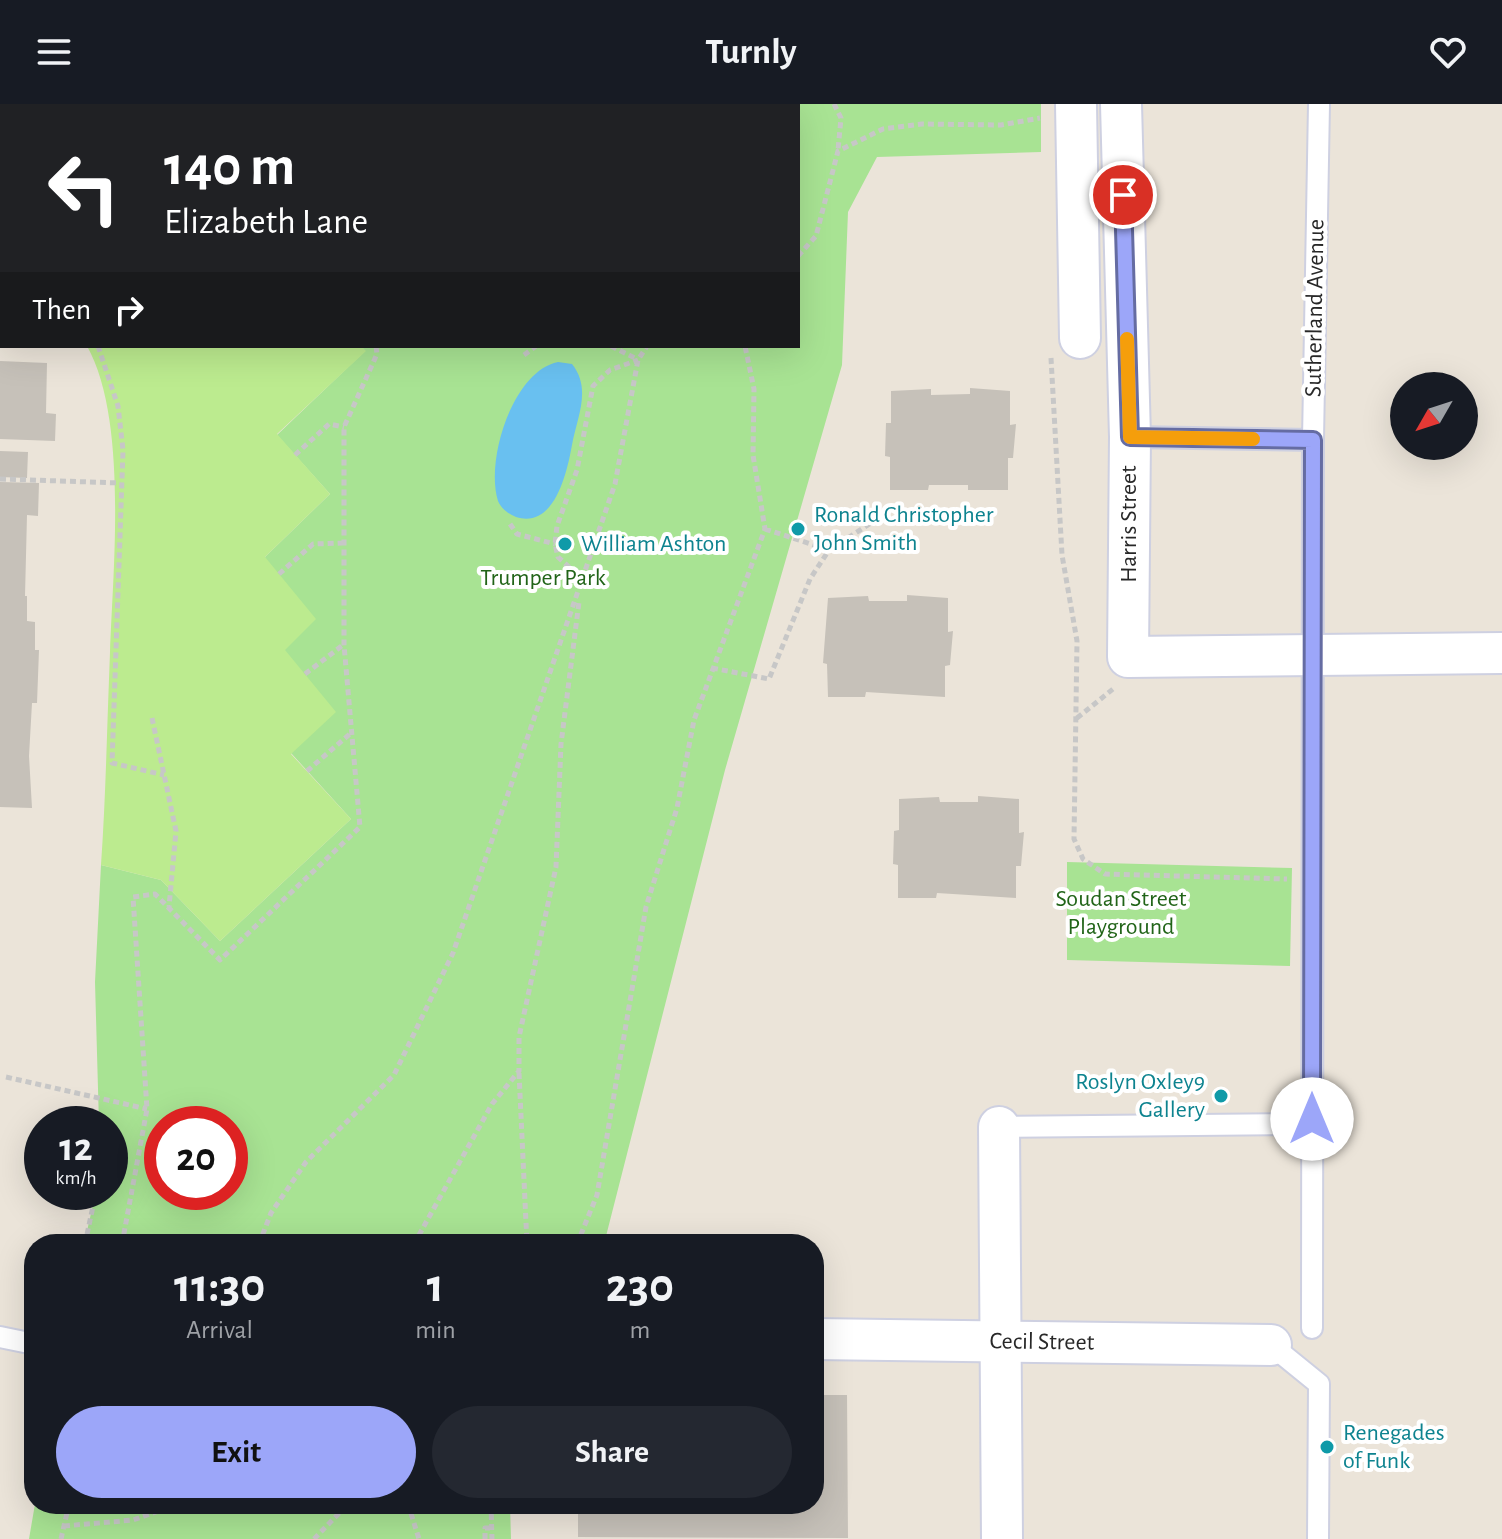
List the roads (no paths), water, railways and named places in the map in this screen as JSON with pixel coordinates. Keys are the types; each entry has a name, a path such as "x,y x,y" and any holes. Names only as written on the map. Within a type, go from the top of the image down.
{"street":[{"name":"Harris Street","path":"1121,104 1130,437 1125,673 1314,653"},
{"path":"1076,109 1080,338"},
{"path":"1314,653 1502,653"},
{"path":"999,1127 1002,1539"},
{"name":"Cecil Street","path":"824,1339 1271,1345"}],"lane":[{"name":"Sutherland Avenue","path":"1312,1328 1313,440 1319,104"},
{"path":"1130,437 1313,440"},
{"path":"999,1127 1298,1124"},
{"path":"0,1337 24,1342"},
{"path":"1271,1345 1319,1384 1318,1539"}],"water":[{"path":"558,362 572,364 578,374 582,393 567,469 550,507 540,515 516,517 498,501 495,484 499,441 516,399 528,382 542,369"}],"place":[{"name":"Ronald Christopher John Smith","path":"798,529"},
{"name":"William Ashton","path":"565,544"},
{"name":"Roslyn Oxley9 Gallery","path":"1221,1096"},
{"name":"Renegades of Funk","path":"1327,1447"}],"park label":[{"name":"Trumper Park","path":"543,578"},
{"name":"Soudan Street Playground","path":"1121,913"}]}
